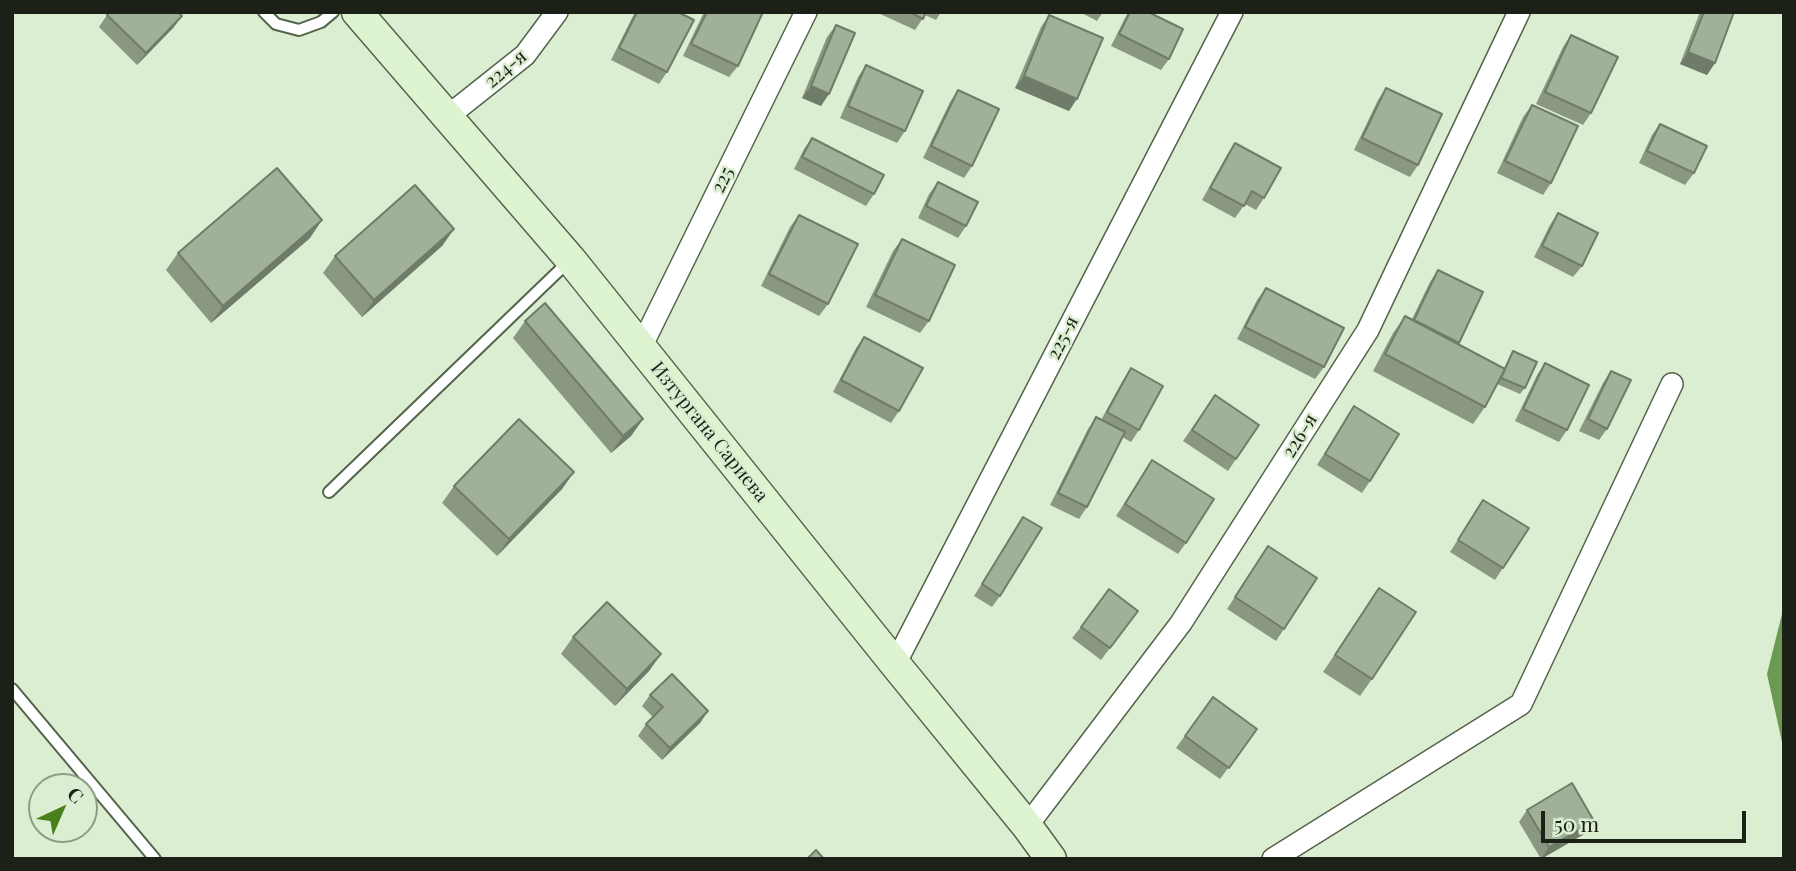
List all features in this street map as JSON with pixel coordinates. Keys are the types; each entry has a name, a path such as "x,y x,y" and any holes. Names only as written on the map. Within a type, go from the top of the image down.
{"street":[{"name":"Изтургана Сариева","path":"357,12 571,260 1051,859"},
{"name":"224-я","path":"447,117 525,55 557,12"},
{"name":"225","path":"641,347 806,12"},
{"name":"225-я","path":"895,664 1232,12"},
{"name":"226-я","path":"1027,826 1181,623 1368,330 1519,12"},
{"path":"1273,859 1521,704 1672,384"}],"lane":[{"path":"264,12 276,24 299,30 321,22 333,12"},
{"path":"329,492 571,260"},
{"path":"12,689 155,859"}],"shaded area":[{"path":"1784,606 1784,751 1767,674"}],"building":[{"path":"110,12 178,12 182,16 146,53 107,15"},
{"path":"637,12 678,12 694,20 667,72 619,48"},
{"path":"707,12 763,12 738,66 691,44"},
{"path":"910,12 926,12 923,19"},
{"path":"1130,12 1148,12 1183,29 1169,59 1119,34"},
{"path":"1704,12 1734,12 1715,63 1688,52"},
{"path":"1049,15 1103,38 1077,99 1024,76"},
{"path":"836,25 855,33 829,94 811,86"},
{"path":"1571,35 1618,57 1591,113 1545,92"},
{"path":"866,65 923,91 905,131 848,106"},
{"path":"1386,88 1442,114 1418,165 1362,138"},
{"path":"958,90 999,109 972,166 931,146"},
{"path":"1532,105 1578,126 1551,183 1505,161"},
{"path":"1660,124 1707,146 1694,173 1647,151"},
{"path":"812,138 884,175 874,194 802,157"},
{"path":"1235,143 1281,168 1264,198 1252,191 1244,206 1210,188"},
{"path":"277,168 322,220 223,306 178,253"},
{"path":"938,182 978,202 966,226 926,206"},
{"path":"415,185 454,229 374,300 335,256"},
{"path":"1558,213 1598,233 1582,266 1542,246"},
{"path":"799,215 858,244 828,304 769,274"},
{"path":"902,239 955,265 929,321 875,295"},
{"path":"1438,270 1483,292 1459,343 1414,320"},
{"path":"1266,288 1344,328 1324,367 1245,327"},
{"path":"545,303 643,419 623,436 525,321"},
{"path":"1405,316 1505,369 1485,407 1385,354"},
{"path":"864,337 923,368 899,411 841,380"},
{"path":"1513,351 1537,362 1525,388 1501,378"},
{"path":"1545,363 1589,385 1567,430 1523,409"},
{"path":"1131,368 1163,386 1139,430 1107,412"},
{"path":"1611,371 1631,380 1607,429 1588,419"},
{"path":"1215,395 1259,425 1236,459 1192,430"},
{"path":"1354,406 1399,434 1370,481 1325,454"},
{"path":"1096,417 1125,432 1087,507 1058,493"},
{"path":"519,419 574,472 509,539 454,486"},
{"path":"1152,460 1214,499 1186,543 1125,504"},
{"path":"1483,500 1529,528 1503,568 1458,540"},
{"path":"1023,517 1042,528 1000,596 982,584"},
{"path":"1268,546 1317,578 1284,629 1235,597"},
{"path":"1379,588 1416,612 1372,679 1335,655"},
{"path":"1109,589 1138,611 1110,648 1081,627"},
{"path":"607,602 661,654 627,689 573,637"},
{"path":"672,674 708,711 670,748 646,724 663,707 650,695"},
{"path":"1213,697 1257,729 1229,768 1185,736"},
{"path":"1572,783 1594,821 1549,847 1527,810"},
{"path":"816,850 824,859 807,859"}]}
